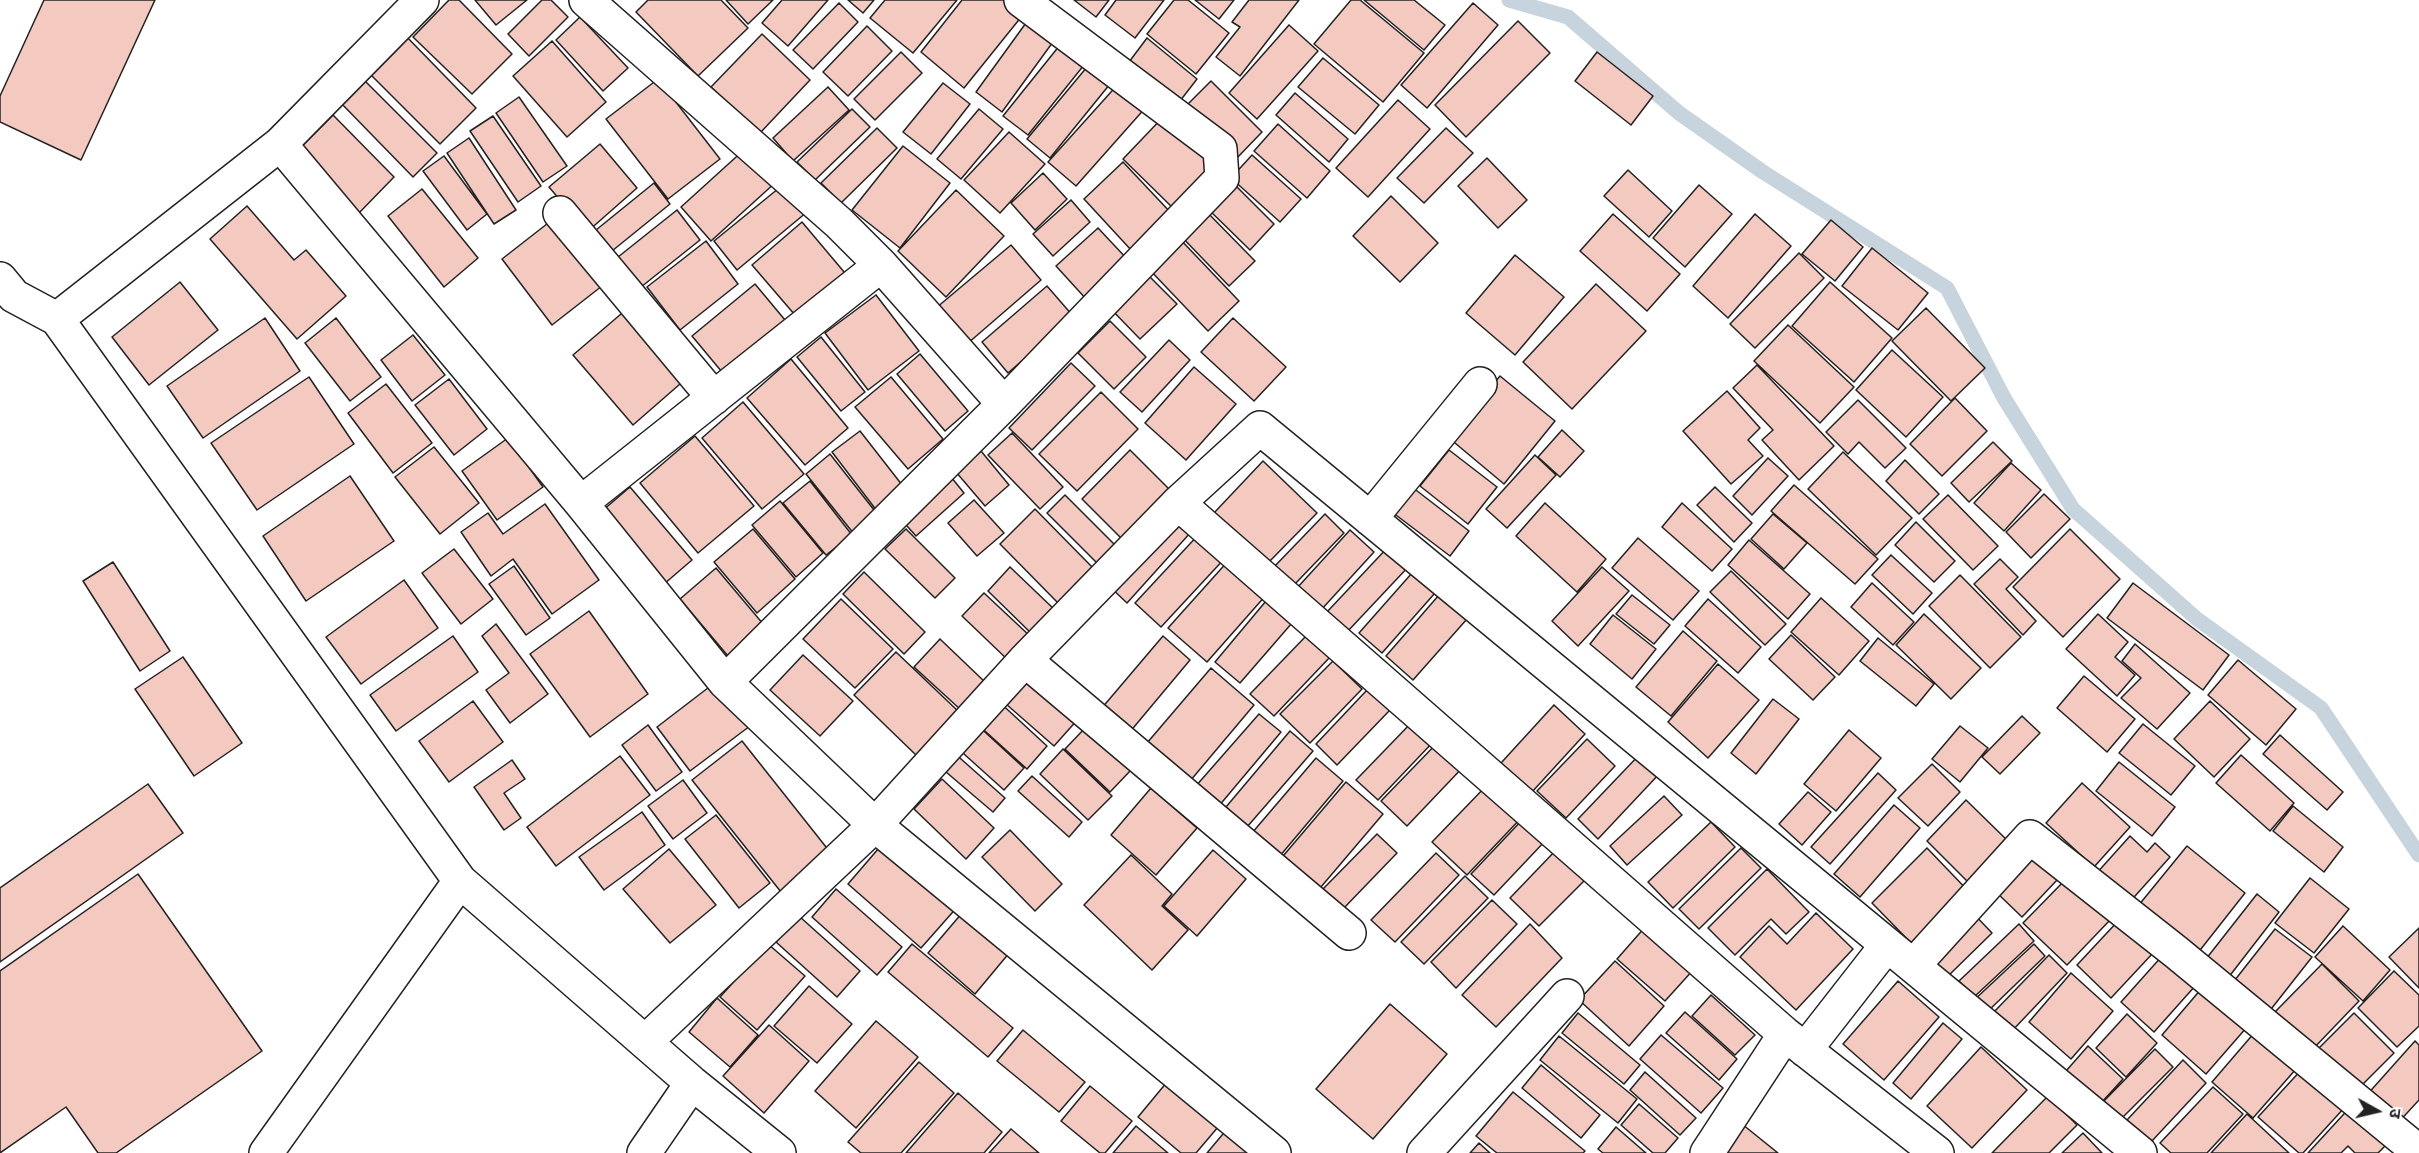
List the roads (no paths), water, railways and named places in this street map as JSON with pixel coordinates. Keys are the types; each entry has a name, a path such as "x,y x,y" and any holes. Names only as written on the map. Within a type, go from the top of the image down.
{"street":[{"path":"57,319 280,144 422,0"},
{"path":"586,0 839,224 881,265 1004,404"},
{"path":"725,682 1004,404 1222,178 1220,148 1021,0"},
{"path":"280,144 581,503 725,682 875,825 1274,1153"},
{"path":"560,213 714,398"},
{"path":"581,503 881,265"},
{"path":"0,279 14,296 57,319 460,881 692,1083 779,1153"},
{"path":"1370,519 1480,384"},
{"path":"645,1042 875,825 1026,660 1178,503 1260,428 2140,1153"},
{"path":"1178,503 1795,1042 1937,1153"},
{"path":"1026,660 1349,933"},
{"path":"1913,966 2030,837 2176,952 2419,1152"},
{"path":"266,1153 460,881"},
{"path":"1707,1153 1795,1042 1887,945"},
{"path":"1424,1153 1567,996"},
{"path":"644,1153 692,1083"}],"waterway":[{"path":"1509,0 1568,17 1679,113 1763,172 1947,288 2004,398 2073,509 2197,619 2321,708 2419,855"}]}
